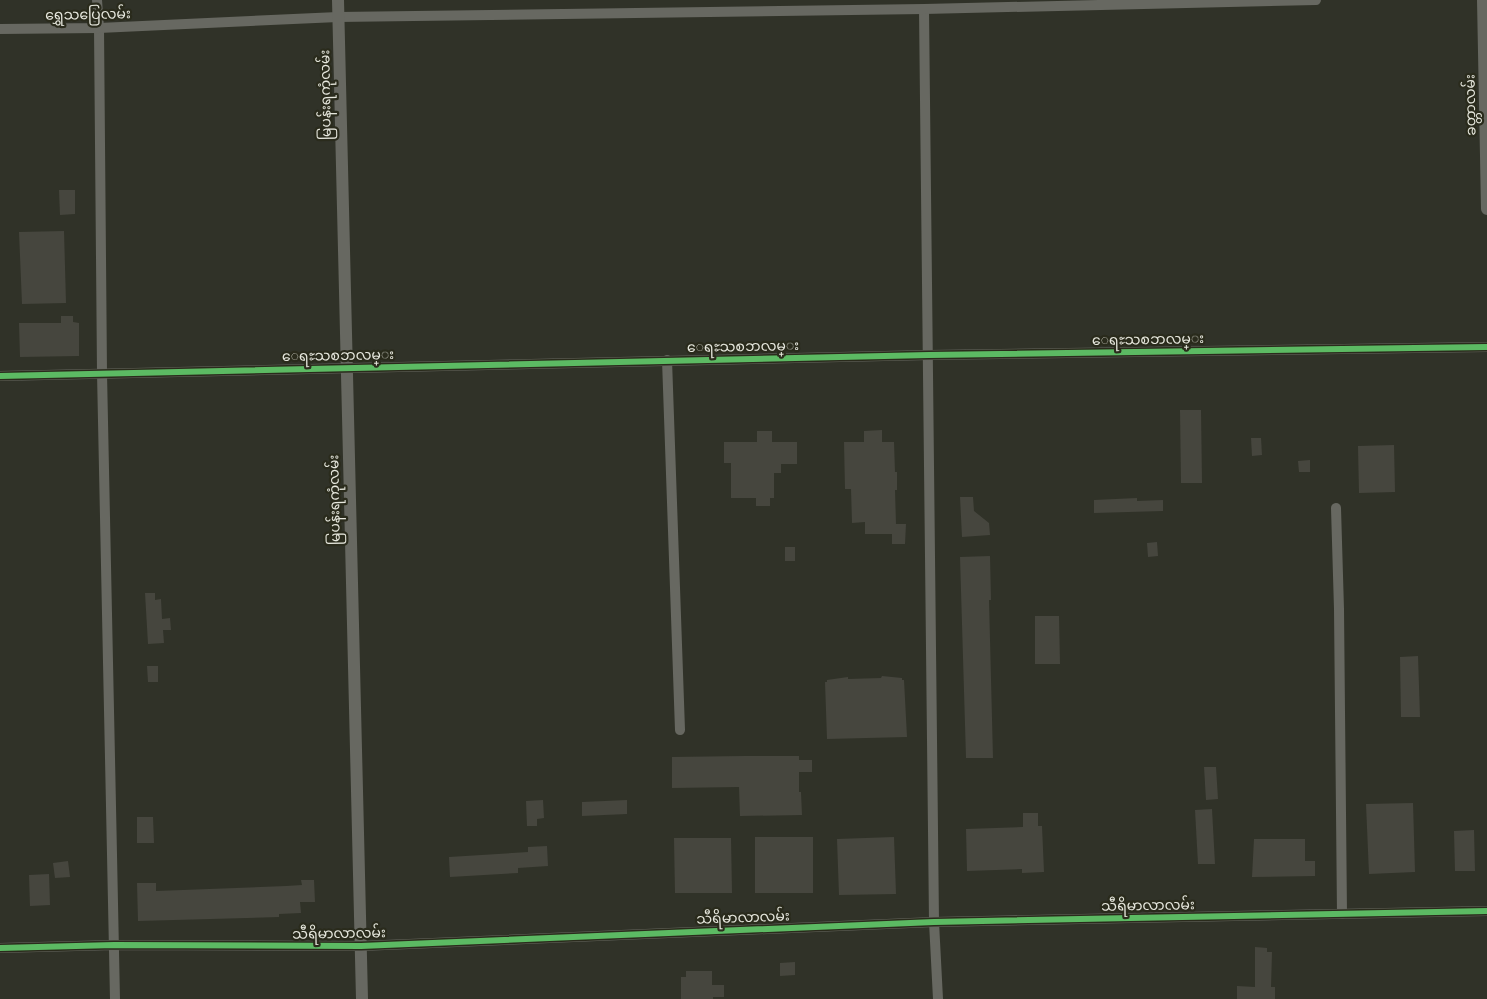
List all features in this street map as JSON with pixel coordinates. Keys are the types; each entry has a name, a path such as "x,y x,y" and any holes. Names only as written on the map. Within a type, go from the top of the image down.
{"street":[{"path":"97,0 99,28 102,373 115,999"},
{"name":"မြပန်းရကုံလမ်း","path":"338,0 362,999"},
{"name":"ရွှေသပြေလမ်း","path":"0,28 99,28 338,17 924,9 1316,0"},
{"name":"ခတ္တာလမ်း","path":"1483,0 1487,209"},
{"path":"924,9 934,922 938,999"},
{"name":"ေရႊသစၥာလမ္း","path":"0,376 666,360 1487,347"},
{"path":"666,360 680,730"},
{"path":"1336,508 1339,609 1342,914"},
{"name":"သီရိမာလာလမ်း","path":"0,948 114,945 361,946 934,922 1487,911"}],"building":[{"path":"59,190 75,190 75,214 60,215"},
{"path":"64,231 66,303 22,304 19,232"},
{"path":"61,316 73,316 73,322 79,323 79,356 20,357 19,323 61,323"},
{"path":"1180,410 1201,410 1202,483 1181,483"},
{"path":"882,430 882,442 894,442 895,472 897,472 897,490 895,490 896,524 906,524 905,544 892,544 892,534 865,534 865,522 852,523 851,489 845,489 844,442 864,442 864,431"},
{"path":"757,431 772,431 772,442 797,442 797,464 781,464 781,473 774,473 774,498 770,498 770,506 756,506 756,498 731,498 731,463 724,463 724,442 757,442"},
{"path":"1251,438 1261,438 1262,455 1252,456"},
{"path":"1394,445 1395,492 1359,493 1358,446"},
{"path":"1310,460 1310,472 1299,472 1298,461"},
{"path":"960,497 973,497 974,511 989,523 990,535 962,537"},
{"path":"1137,498 1137,501 1163,500 1163,511 1094,513 1094,500"},
{"path":"1157,542 1158,556 1148,557 1147,543"},
{"path":"785,547 795,547 795,561 785,561"},
{"path":"990,556 991,600 989,600 993,758 966,758 960,557"},
{"path":"145,593 155,593 155,600 161,599 162,619 170,618 171,630 163,630 164,643 148,644"},
{"path":"1035,616 1059,616 1060,664 1035,664"},
{"path":"1418,656 1420,717 1401,717 1400,657"},
{"path":"147,666 158,666 158,682 148,682"},
{"path":"882,676 902,678 904,680 907,737 827,739 825,682 827,680 848,677 848,679 881,678"},
{"path":"799,756 799,760 812,760 812,772 799,772 802,815 740,816 739,787 672,788 672,757"},
{"path":"1204,767 1216,767 1218,799 1206,800"},
{"path":"543,800 544,818 537,819 537,826 527,826 526,801"},
{"path":"627,800 627,814 582,816 582,802"},
{"path":"1413,803 1415,872 1369,874 1366,804"},
{"path":"1212,809 1215,864 1198,864 1195,810"},
{"path":"1023,813 1038,813 1038,826 1042,826 1044,872 1022,873 1022,869 967,871 966,829 1023,827"},
{"path":"137,817 153,817 154,843 137,843"},
{"path":"1474,830 1475,871 1455,871 1454,831"},
{"path":"755,837 813,837 813,893 755,893"},
{"path":"894,837 896,894 839,895 837,839"},
{"path":"674,838 731,838 732,893 675,893"},
{"path":"1254,839 1305,839 1305,861 1315,861 1315,876 1252,877"},
{"path":"547,846 548,866 518,868 518,873 450,877 449,857 528,852 528,847"},
{"path":"68,861 70,877 55,878 53,863"},
{"path":"49,874 50,905 30,906 29,875"},
{"path":"301,880 314,880 315,902 300,902 301,913 279,914 279,917 138,921 137,883 156,883 156,891 302,885"},
{"path":"1255,947 1267,948 1267,952 1272,952 1271,987 1275,987 1275,999 1237,999 1237,986 1255,987"},
{"path":"795,962 795,975 780,976 780,963"},
{"path":"686,971 712,971 712,985 724,985 724,997 681,999 681,977 686,977"}],"cycle path":[{"path":"0,376 929,355 1487,347"},
{"path":"0,948 114,945 361,946 934,922 1487,911"}]}
